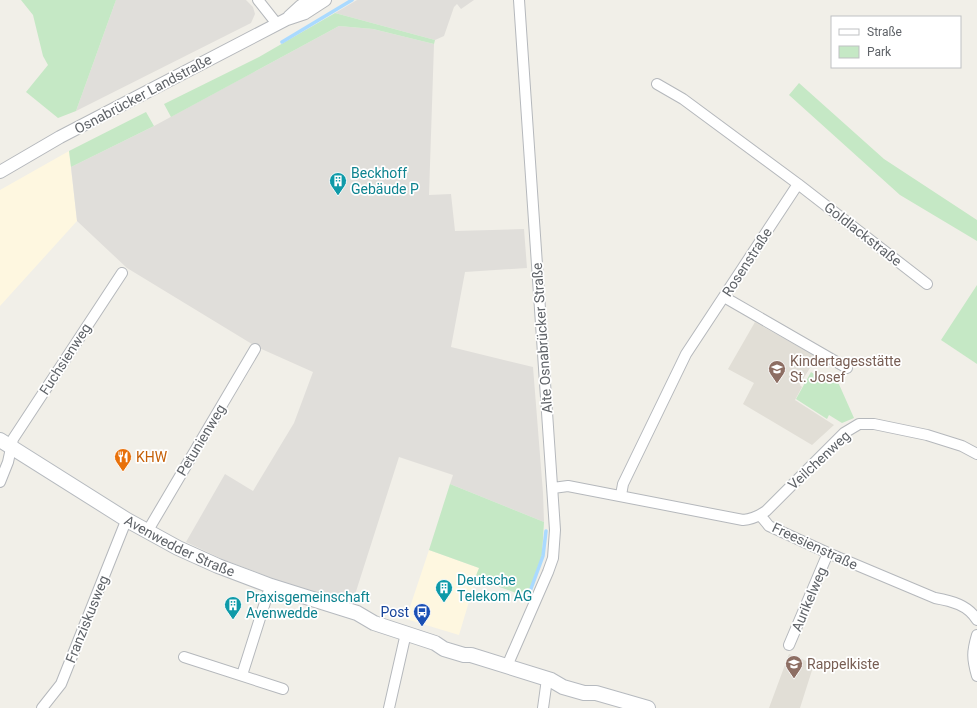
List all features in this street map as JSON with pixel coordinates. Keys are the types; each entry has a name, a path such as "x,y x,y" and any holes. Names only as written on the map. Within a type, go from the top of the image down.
{"main road":[{"name":"Avenwedder Straße","path":"5,449 124,526 177,555 268,593 356,621 374,623"},
{"name":"Avenwedder Straße","path":"5,449 82,492 147,532 218,566 271,586 357,614 374,623 435,643 447,642 465,648 471,655 549,680 563,687 584,693 596,693 648,708"}],"street":[{"path":"258,0 282,22"},
{"name":"Osnabrücker Landstraße","path":"282,22 310,0"},
{"name":"Osnabrücker Landstraße","path":"0,172 60,137 282,22 304,13 325,0"},
{"name":"Alte Osnabrücker Straße","path":"507,666 553,558 555,530 519,0"},
{"path":"657,84 683,99 798,184"},
{"name":"Goldlackstraße","path":"798,184 927,284"},
{"name":"Rosenstraße","path":"621,495 623,484 686,354 798,184"},
{"name":"Fuchsienweg","path":"0,482 5,449 122,273"},
{"path":"724,297 847,368"},
{"name":"Petunienweg","path":"147,532 255,349"},
{"name":"Veilchenweg","path":"760,515 844,433 859,424 874,424 927,435 962,446 977,454"},
{"name":"Freesienstraße","path":"552,488 568,486 621,495 743,520 752,519 760,515 769,526 828,553 935,598 952,601 973,613 977,620"},
{"name":"Franziskusweg","path":"42,708 61,684 124,526"},
{"name":"Aurikelweg","path":"789,645 828,553"},
{"path":"242,676 268,593"},
{"path":"389,708 406,633"},
{"path":"977,634 972,661 977,676"},
{"path":"184,656 283,689"},
{"path":"543,708 549,680"}],"shaded area":[{"path":"116,0 246,0 253,7 255,14 251,23 76,111"},
{"path":"357,0 474,0 461,9 457,4 454,7 444,36 435,40 335,13"},
{"path":"339,26 373,29 434,44 429,195 451,194 455,231 524,229 527,268 465,272 451,347 533,367 544,522 450,484 453,475 399,457 352,604 274,579 222,559 186,542 225,474 253,491 294,423 313,372 257,347 127,268 77,221 71,167 154,126"},
{"path":"69,151 77,221 0,306 0,190"},
{"name":"Kindertagesstätte St. Josef","path":"755,322 817,357 803,379 800,385 802,387 795,400 834,425 812,445 743,404 754,383 728,369"},
{"path":"429,550 479,568 459,635 406,619"},
{"name":"Rappelkiste","path":"789,654 814,664 800,708 769,708"}],"green space":[{"path":"21,0 116,0 76,111 58,118 26,92 48,65 43,56 33,15"},
{"path":"335,13 435,40 434,44 373,29 339,26 171,117 164,104 259,57"},
{"path":"799,83 884,159 977,220 977,241 900,195 789,95"},
{"path":"146,112 154,126 71,167 69,151"},
{"path":"977,285 977,364 941,340"},
{"path":"811,372 828,383 838,382 854,418 842,423 829,415 827,419 796,399"},
{"path":"450,484 544,522 542,555 527,597 475,578 479,568 429,550"}],"waterway":[{"path":"282,42 352,0"},
{"path":"528,597 543,556 546,531"}],"place":[{"name":"Beckhoff Gebäude P","path":"338,196"},
{"name":"Kindertagesstätte St. Josef","path":"777,384"},
{"name":"KHW","path":"123,472"},
{"name":"Deutsche Telekom AG","path":"444,603"},
{"name":"Praxisgemeinschaft Avenwedde","path":"233,620"},
{"name":"Post","path":"422,627"},
{"name":"Rappelkiste","path":"794,679"}]}
